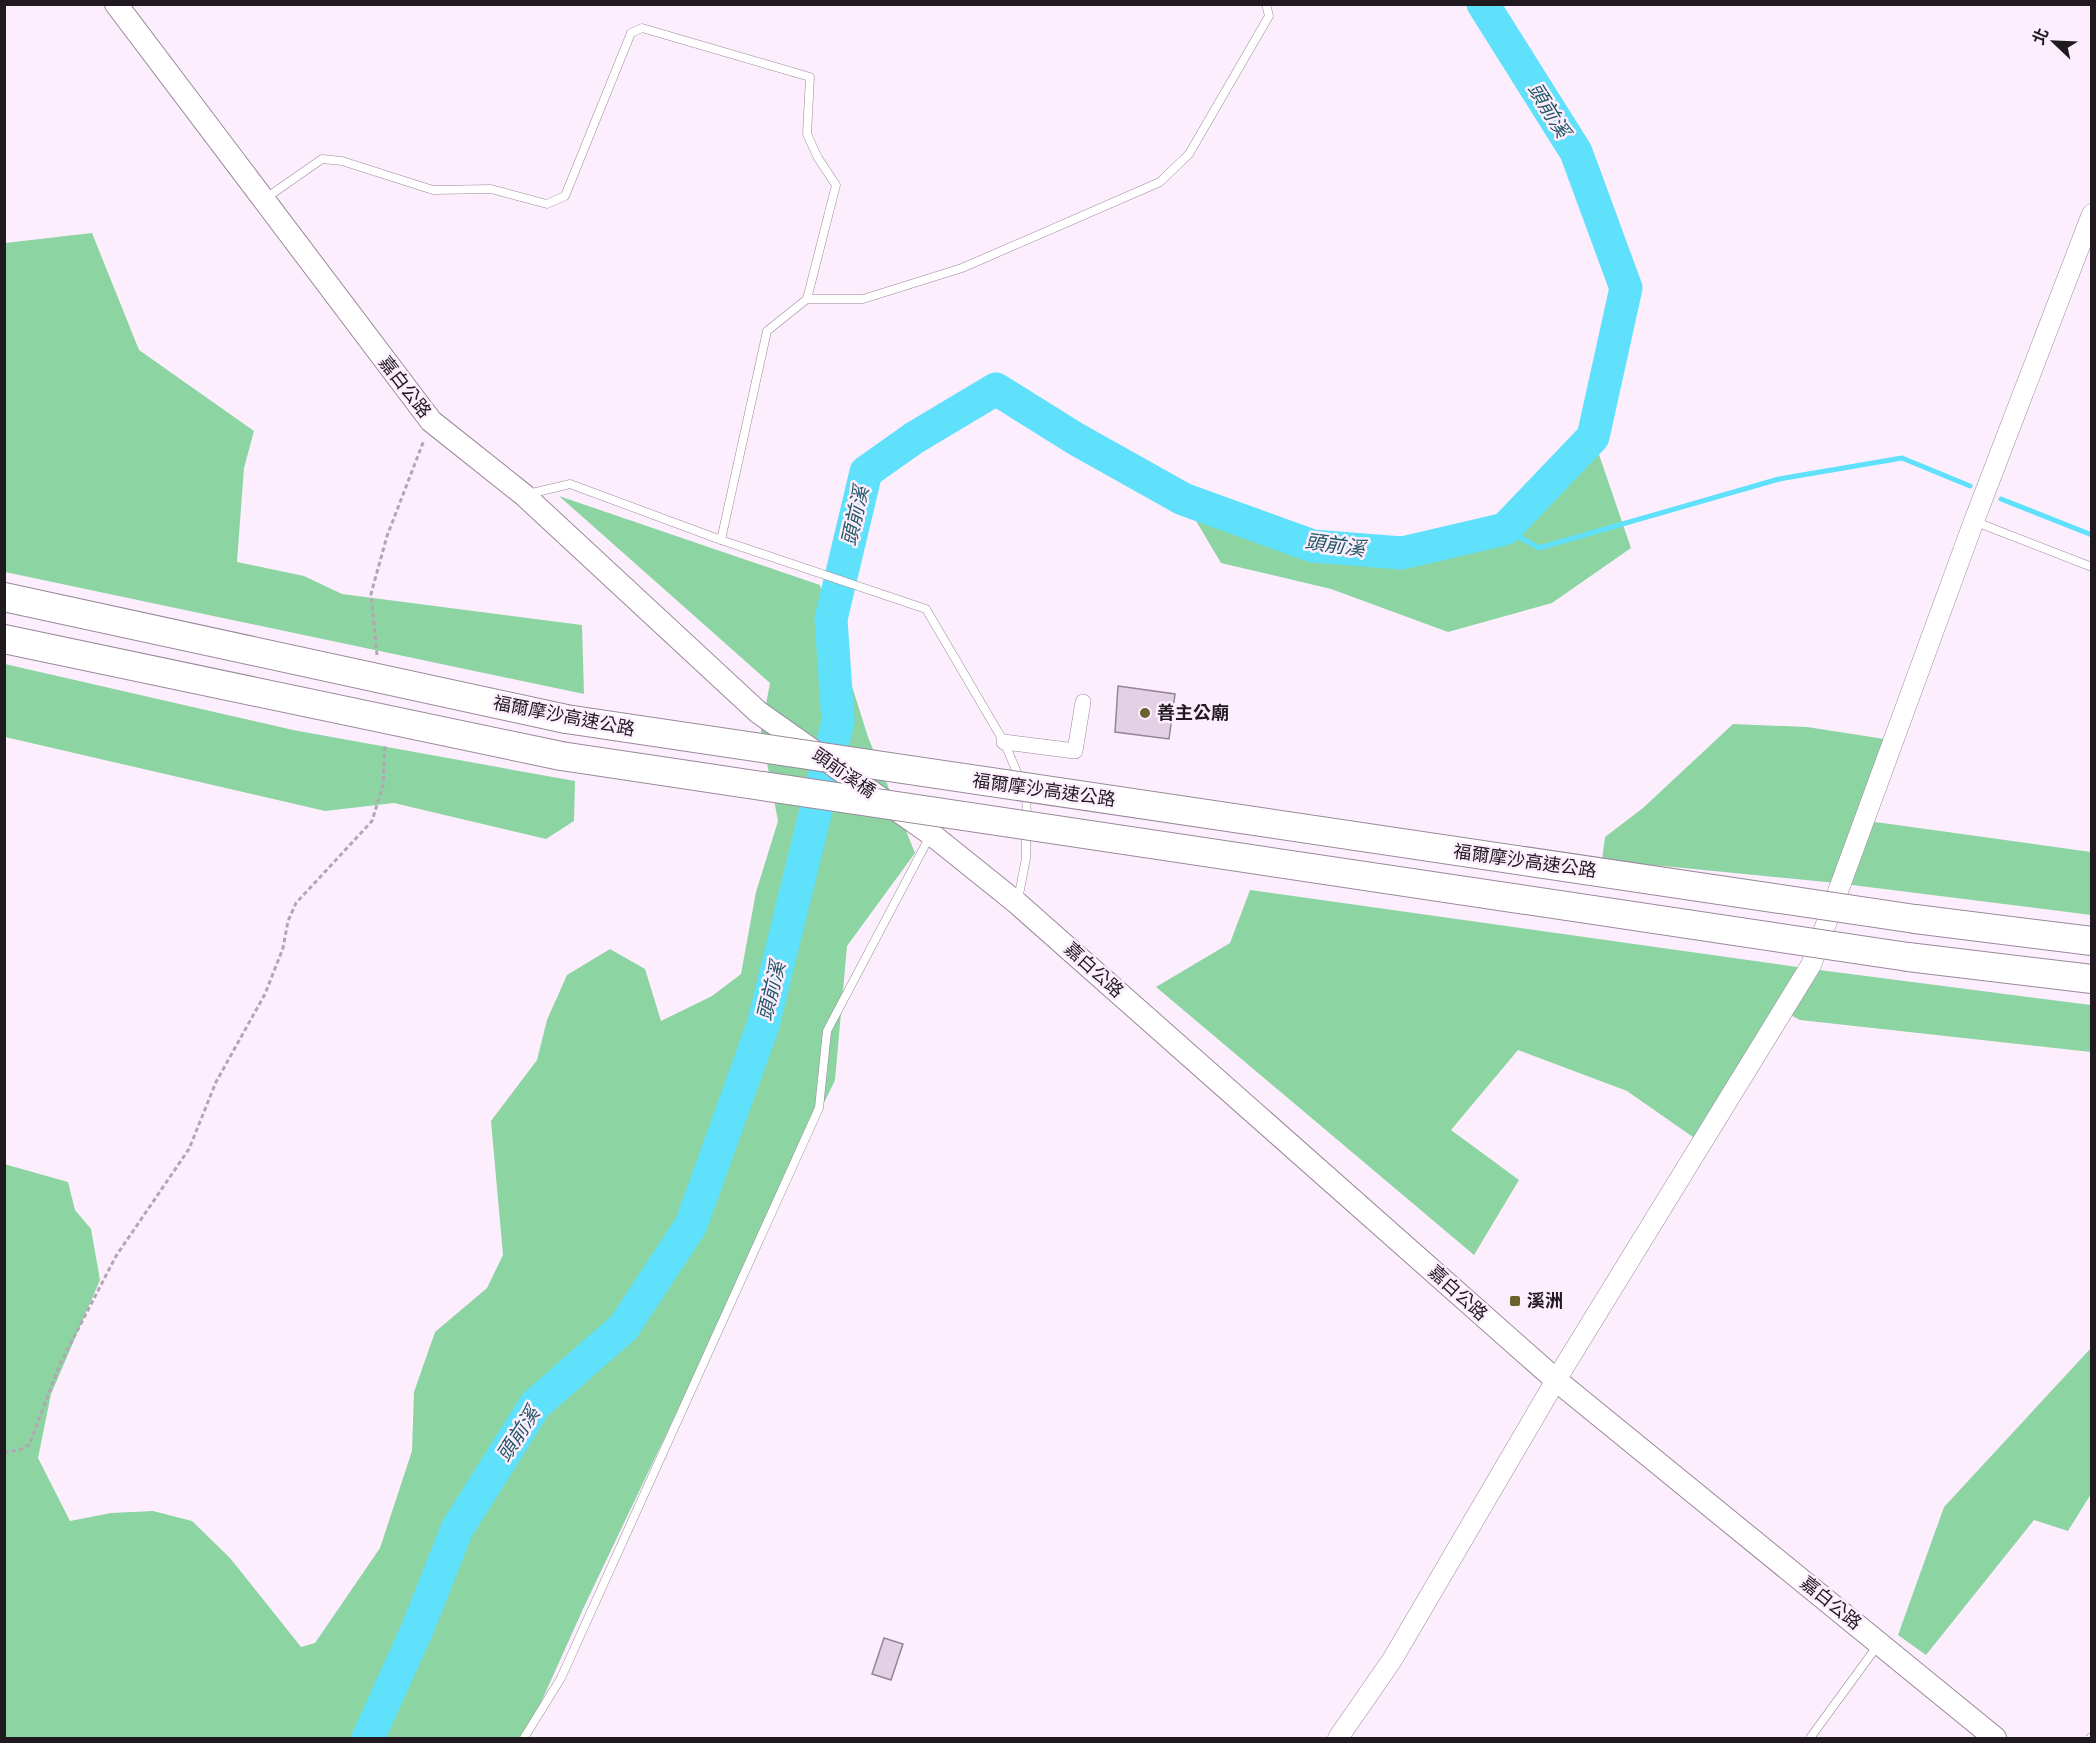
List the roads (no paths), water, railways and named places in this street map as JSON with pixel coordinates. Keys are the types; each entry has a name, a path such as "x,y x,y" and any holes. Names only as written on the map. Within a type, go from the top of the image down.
{"highway":[{"name":"福爾摩沙高速公路","path":"4,597 566,719 1915,919 2091,941"},
{"name":"福爾摩沙高速公路","path":"4,639 561,756 1908,957 2091,979"}],"main road":[{"name":"嘉白公路","path":"116,4 431,421 524,495 758,712"},
{"name":"頭前溪橋","path":"758,712 932,834"},
{"name":"嘉白公路","path":"932,834 1017,903 1556,1380 1995,1738"}],"street":[{"path":"1338,1738 1392,1660 1556,1380 1811,965 1974,521 2091,214"},
{"path":"1004,742 1075,751 1083,702"}],"lane":[{"path":"807,299 863,299 962,268 1160,182 1189,154 1269,16 1266,4"},
{"path":"262,200 322,159 342,161 433,190 491,189 548,204 565,196 631,33 642,28 810,77 807,134 818,158 836,185 807,299 767,331 721,540"},
{"path":"524,495 570,484 721,540 926,609 1004,742 1027,795 1026,858 1017,903"},
{"path":"1974,521 2091,567"},
{"path":"524,1738 561,1678 819,1108 827,1031 932,834"},
{"path":"1810,1738 1880,1643"}],"waterway":[{"name":"頭前溪","path":"368,1738 417,1630 457,1529 535,1405 624,1327 691,1225 763,1025 838,721 831,619 866,472 914,438 996,389 1076,439 1183,499 1313,546 1402,553 1505,529 1593,437 1626,288 1576,152 1483,4"},
{"path":"1505,529 1539,548 1779,479 1902,458 1970,486"},
{"path":"2001,499 2092,535"}],"place":[{"name":"善主公廟","path":"1145,713"},
{"name":"溪洲","path":"1515,1301"}]}
